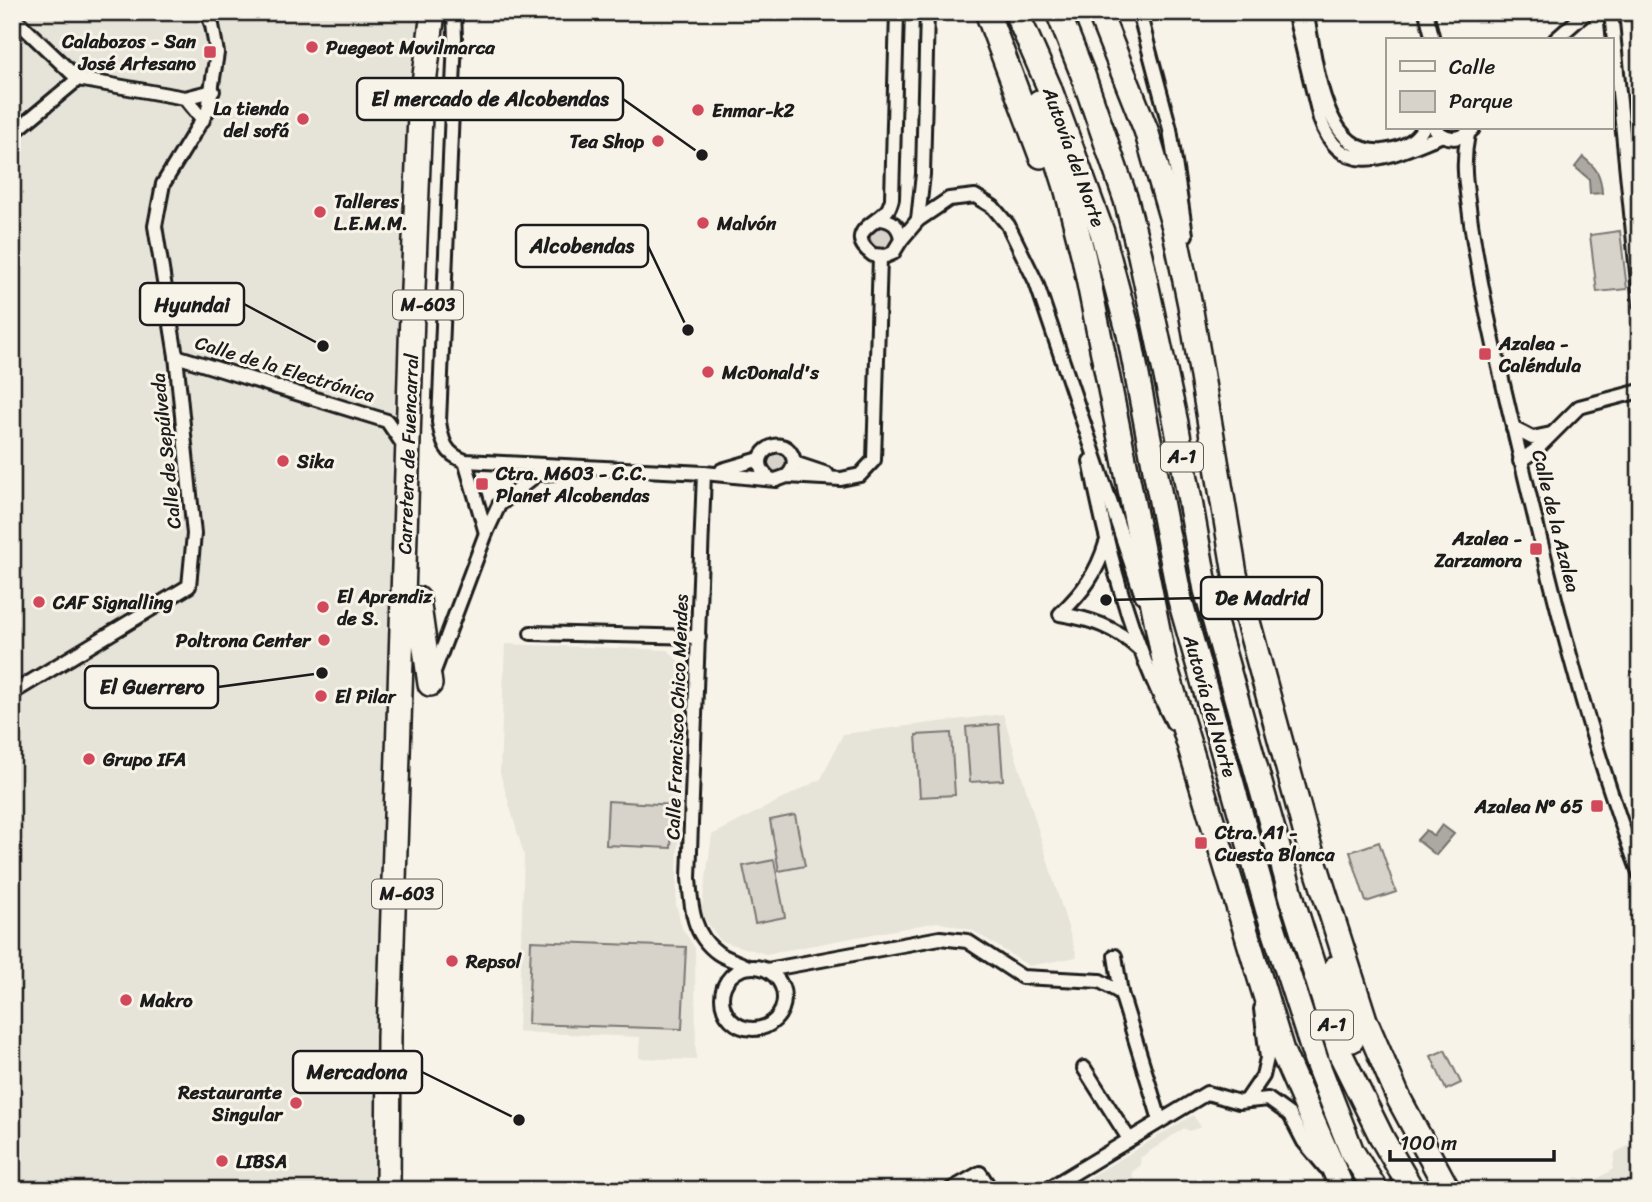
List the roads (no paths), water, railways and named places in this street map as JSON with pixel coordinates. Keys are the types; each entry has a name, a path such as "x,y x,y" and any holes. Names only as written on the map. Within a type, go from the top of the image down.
{"highway":[{"name":"Carretera de Fuencarral","path":"390,1187 389,1023 407,452 420,115 433,12"},
{"name":"Carretera de Fuencarral","path":"390,1187 418,599 435,108 447,12"},
{"path":"988,12 1054,192 1100,343"},
{"path":"1014,12 1017,39 1066,187 1084,258 1165,665 1282,1051 1343,1189"},
{"name":"Autovía del Norte","path":"1014,12 1049,87 1102,232 1129,334 1180,600 1268,911 1316,1060 1352,1152 1376,1190"},
{"name":"Autovía del Norte","path":"1058,12 1083,75 1126,201 1176,423 1206,590 1294,905 1341,1055 1383,1140 1412,1190"},
{"path":"1098,12 1146,130 1174,227 1190,305 1235,574 1307,838 1365,1020 1399,1099 1448,1190"},
{"path":"418,599 429,684"},
{"path":"1179,710 1187,722 1272,992 1335,1134 1352,1152"},
{"path":"1307,838 1346,1020 1383,1140"}],"street":[{"name":"Calle de Sepúlveda","path":"12,693 189,586 194,534 176,356 155,226 163,184 204,120 212,91 217,53 212,25 206,12"},
{"path":"454,12 439,422 442,443 454,457 465,461 704,473 768,477 776,480 787,476 841,479 860,475 874,460 880,257"},
{"path":"918,220 923,174 927,12"},
{"path":"1139,12 1170,129 1192,277 1190,305"},
{"path":"1294,12 1320,119 1325,134 1335,148 1354,158 1374,159 1407,150 1441,133 1461,137 1471,131"},
{"path":"1306,12 1326,104 1342,134 1353,143 1380,151 1405,145 1421,130"},
{"path":"1426,12 1432,38"},
{"path":"1557,38 1587,12"},
{"path":"1611,12 1636,225 1640,303"},
{"path":"899,15 892,198 889,209 867,225 862,237 867,251 880,257 893,253 918,220 949,199 975,196 993,208 1007,225 1036,282 1165,665"},
{"path":"12,16 78,79 185,98 212,91"},
{"path":"12,134 78,79"},
{"path":"185,98 204,120"},
{"name":"Calle de la Azalea","path":"1471,131 1463,170 1480,283 1520,461 1583,704 1612,802 1640,874"},
{"name":"Calle de la Azalea","path":"1441,133 1463,170"},
{"path":"878,219 892,221 897,226 901,240"},
{"name":"Calle de la Electrónica","path":"176,356 387,421 407,452"},
{"path":"1520,461 1532,453 1579,407 1640,391"},
{"path":"1080,413 1106,543 1139,650 1195,765"},
{"path":"1513,428 1532,438 1551,434"},
{"path":"704,473 739,467 760,458 771,447 782,447 790,452 794,463 787,476"},
{"path":"760,458 761,468 768,477"},
{"path":"465,461 486,533"},
{"path":"794,463 841,479"},
{"path":"429,684 499,505 537,474 595,469"},
{"name":"Calle Francisco Chico Mendes","path":"704,473 689,878 691,907 695,925 703,938 718,953 748,967"},
{"path":"1106,543 1099,566 1077,597 1060,614 1092,619 1127,639 1139,650"},
{"path":"531,633 699,637"},
{"path":"805,961 789,978 781,1013 774,1021 754,1030 734,1024 722,1006 722,995 726,982 738,971 748,967 778,969 805,961 940,938 967,942 1022,977 1100,981 1121,993"},
{"name":"Calle Francisco Chico Mendes","path":"718,953 726,982"},
{"path":"1115,956 1121,993 1160,1120"},
{"path":"767,970 775,976 784,993"},
{"path":"1246,1101 1264,1076 1267,1058 1261,987"},
{"path":"1084,1068 1129,1139"},
{"path":"1046,1190 1207,1093 1239,1102 1268,1099 1290,1115 1304,1142 1343,1189"},
{"path":"950,1190 980,1172 991,1190"}],"place":[{"name":"Puegeot Movilmarca","path":"312,47"},
{"name":"Calabozos - San José Artesano","path":"210,52"},
{"name":"Enmar-k2","path":"698,110"},
{"name":"La tienda del sofá","path":"303,119"},
{"name":"Tea Shop","path":"658,141"},
{"name":"El mercado de Alcobendas","path":"702,155"},
{"name":"Talleres L.E.M.M.","path":"320,212"},
{"name":"Malvón","path":"703,223"},
{"name":"Alcobendas","path":"688,330"},
{"name":"Hyundai","path":"323,346"},
{"name":"Azalea - Caléndula","path":"1485,354"},
{"name":"McDonald's","path":"708,372"},
{"name":"Sika","path":"283,461"},
{"name":"Ctra. M603 - C.C. Planet Alcobendas","path":"482,484"},
{"name":"Azalea - Zarzamora","path":"1536,549"},
{"name":"De Madrid","path":"1106,600"},
{"name":"CAF Signalling","path":"39,602"},
{"name":"El Aprendiz de S.","path":"323,607"},
{"name":"Poltrona Center","path":"324,640"},
{"name":"El Guerrero","path":"322,673"},
{"name":"El Pilar","path":"321,696"},
{"name":"Grupo IFA","path":"89,759"},
{"name":"Azalea Nº 65","path":"1597,806"},
{"name":"Ctra. A1 - Cuesta Blanca","path":"1201,843"},
{"name":"Repsol","path":"452,961"},
{"name":"Makro","path":"126,1000"},
{"name":"Restaurante Singular","path":"296,1103"},
{"name":"Mercadona","path":"519,1120"},
{"name":"LIBSA","path":"222,1161"}]}
